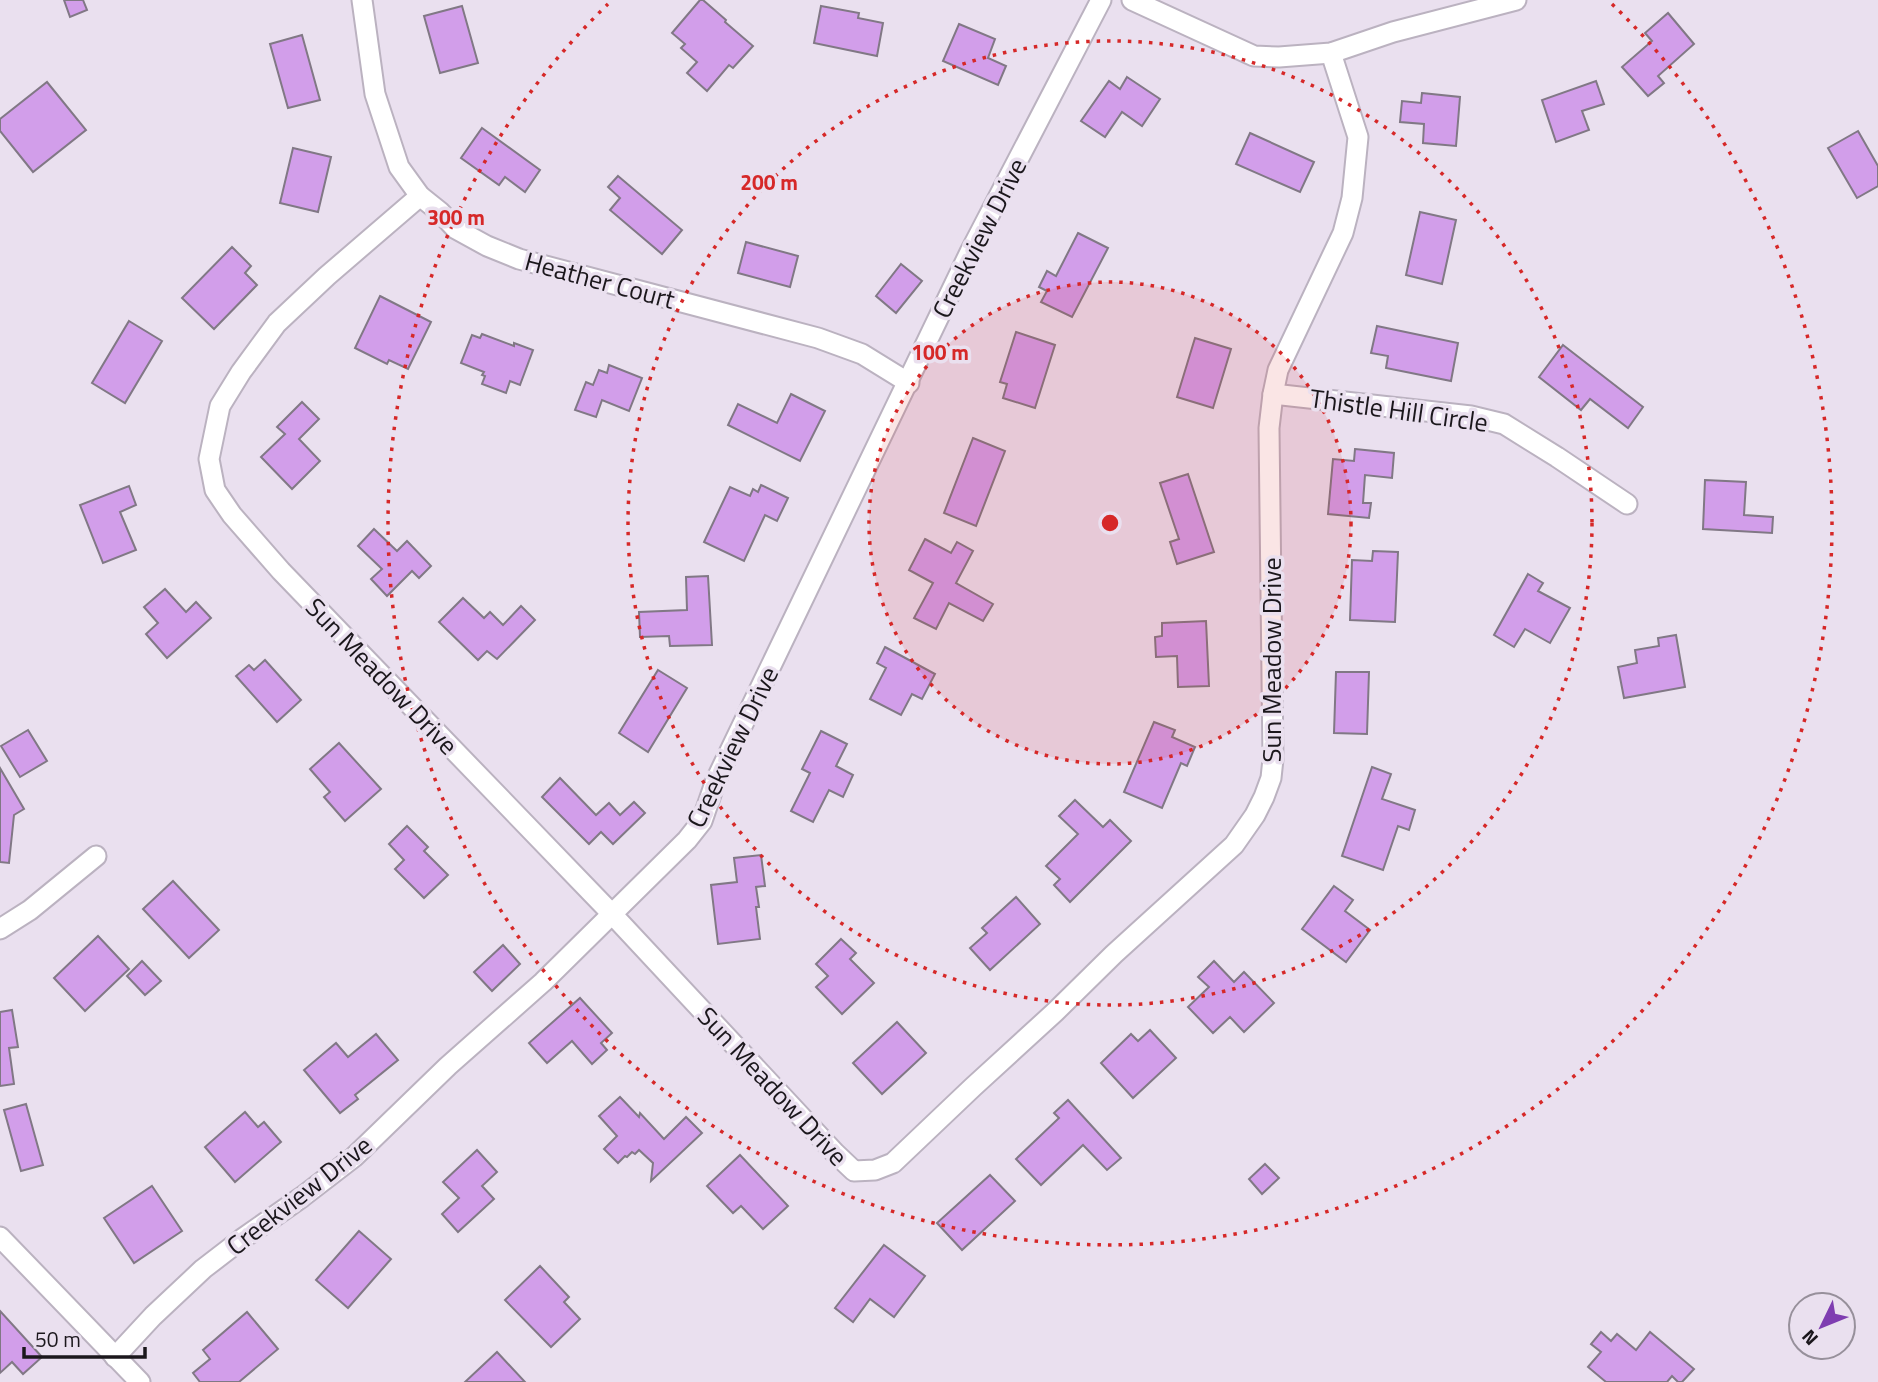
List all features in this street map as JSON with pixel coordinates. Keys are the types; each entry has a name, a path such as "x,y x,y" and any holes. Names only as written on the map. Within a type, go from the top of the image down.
{"street":[{"name":"Heather Court","path":"362,0 375,94 399,167 420,196 456,229 519,259 818,338 862,354 909,383"},
{"name":"Creekview Drive","path":"115,1357 153,1316 203,1269 354,1157 448,1066 543,982 662,866 702,821 716,780 970,252 1101,0"},
{"path":"1132,0 1254,56 1279,57 1331,53 1393,32 1516,0"},
{"name":"Sun Meadow Drive","path":"420,196 277,323 241,372 220,406 209,459 215,489 232,515 281,571 612,914 854,1171 875,1170 893,1163 1114,954 1234,845 1255,816 1271,778 1273,760 1269,428 1273,394 1278,370 1343,233 1352,198 1357,137 1331,53"},
{"name":"Thistle Hill Circle","path":"1273,394 1471,416 1504,425 1627,504"},
{"path":"0,929 30,909 96,856"},
{"path":"0,1237 140,1382"}],"building":[{"path":"64,0 83,0 87,10 70,17"},
{"path":"700,0 753,46 733,68 729,65 707,91 687,73 697,62 681,48 685,44 672,33"},
{"path":"462,6 478,63 440,73 424,16"},
{"path":"821,6 859,13 858,18 883,23 877,56 814,43"},
{"path":"1668,13 1694,44 1658,76 1664,83 1648,96 1622,67 1652,41 1645,33"},
{"path":"959,24 995,39 988,58 1006,66 998,85 943,61"},
{"path":"302,35 320,100 288,108 270,44"},
{"path":"1127,77 1160,99 1142,126 1122,112 1105,137 1081,121 1109,81 1120,89"},
{"path":"1596,81 1604,104 1582,111 1589,130 1556,142 1542,100"},
{"path":"47,82 86,130 33,172 0,131 0,119"},
{"path":"1422,93 1460,97 1456,146 1423,143 1424,124 1400,122 1402,101 1421,103"},
{"path":"482,128 540,170 525,192 505,177 499,185 461,158"},
{"path":"1858,131 1878,166 1878,186 1857,198 1828,148"},
{"path":"1250,133 1314,162 1300,192 1236,164"},
{"path":"293,148 331,157 318,212 280,203"},
{"path":"618,176 682,230 662,254 610,210 620,198 608,187"},
{"path":"1420,212 1456,220 1442,284 1406,275"},
{"path":"1078,233 1108,248 1072,317 1041,302 1047,291 1039,287 1047,271 1056,276"},
{"path":"746,242 798,256 790,287 738,273"},
{"path":"232,247 251,266 245,273 257,285 214,329 182,298"},
{"path":"901,264 922,281 896,313 876,296"},
{"path":"380,296 431,322 408,369 389,360 387,364 355,348"},
{"path":"129,321 162,341 125,403 92,383"},
{"path":"1377,326 1458,343 1451,381 1386,368 1388,356 1371,353"},
{"path":"1016,332 1055,345 1035,408 1003,398 1007,384 1000,382"},
{"path":"482,334 533,350 520,385 510,381 506,393 482,384 484,372 461,363 472,335 480,338"},
{"path":"1195,338 1231,349 1213,408 1177,397"},
{"path":"1563,345 1643,407 1628,428 1590,399 1581,410 1539,377"},
{"path":"609,365 642,378 629,411 602,400 596,417 575,410 586,382 593,385 599,370 607,373"},
{"path":"791,394 825,411 800,461 728,425 738,404 777,423"},
{"path":"302,402 319,419 299,439 320,461 292,489 261,457 285,434 277,427"},
{"path":"973,438 1005,451 976,526 944,513"},
{"path":"1355,449 1394,453 1392,478 1365,475 1363,503 1371,503 1369,518 1328,514 1333,459 1354,461"},
{"path":"1188,474 1214,552 1177,564 1170,542 1179,539 1160,483"},
{"path":"1705,480 1746,482 1744,515 1773,517 1772,533 1703,529"},
{"path":"761,485 788,498 777,521 765,515 744,561 704,542 730,487 750,496 753,489 758,492"},
{"path":"129,486 136,505 120,512 136,550 103,563 80,505"},
{"path":"374,529 397,551 407,541 431,566 419,578 412,571 387,596 371,579 382,569 358,546"},
{"path":"925,539 951,553 957,542 973,551 956,583 993,604 983,621 949,603 936,629 914,618 933,583 909,570"},
{"path":"1373,551 1398,552 1395,622 1350,620 1352,560 1372,561"},
{"path":"1528,574 1543,583 1538,591 1570,608 1550,643 1525,629 1514,647 1494,635"},
{"path":"708,576 712,645 670,646 669,636 640,637 639,612 687,610 686,577"},
{"path":"165,589 186,612 196,602 211,618 167,658 146,634 158,623 144,607"},
{"path":"463,598 484,618 490,612 503,625 521,606 535,620 497,659 487,651 478,660 439,622"},
{"path":"1206,621 1209,686 1178,687 1177,656 1156,657 1155,637 1162,636 1162,623"},
{"path":"1676,635 1685,687 1624,698 1618,667 1637,663 1635,650 1659,646 1658,638"},
{"path":"885,647 935,674 922,699 912,694 901,715 870,699 886,668 877,663"},
{"path":"265,660 301,700 277,722 236,676 249,665 254,670"},
{"path":"658,670 687,688 648,752 619,733"},
{"path":"1336,672 1369,672 1367,734 1334,733"},
{"path":"1154,722 1175,730 1172,737 1195,747 1187,766 1181,763 1162,808 1124,792"},
{"path":"28,730 47,761 20,777 1,746"},
{"path":"821,731 847,744 836,766 853,775 843,797 829,790 813,822 791,811 810,773 802,769"},
{"path":"339,743 381,789 345,821 324,797 330,792 310,769"},
{"path":"1372,767 1391,774 1382,799 1415,810 1409,830 1398,826 1383,870 1342,856"},
{"path":"0,768 24,809 14,815 9,863 0,862"},
{"path":"560,778 596,815 609,803 620,815 634,802 645,813 613,844 601,832 589,844 542,797"},
{"path":"1075,800 1103,827 1110,820 1131,841 1070,902 1054,885 1060,879 1046,866 1078,834 1059,816"},
{"path":"407,826 428,847 424,851 448,875 424,898 395,869 404,860 389,844"},
{"path":"761,855 765,886 756,887 760,939 718,944 711,885 737,882 734,858"},
{"path":"173,881 219,930 189,958 143,909"},
{"path":"1334,886 1353,900 1345,911 1370,930 1346,962 1302,929"},
{"path":"1016,897 1040,924 990,970 970,948 987,933 982,928"},
{"path":"98,936 129,969 85,1011 54,978"},
{"path":"841,939 856,953 850,959 874,983 842,1014 816,987 828,976 816,964"},
{"path":"503,945 520,964 492,991 474,972"},
{"path":"142,961 161,981 145,995 127,976"},
{"path":"1214,961 1234,982 1244,972 1274,1003 1244,1032 1230,1017 1213,1033 1188,1007 1209,987 1198,977"},
{"path":"580,998 612,1033 601,1043 607,1050 592,1064 572,1041 547,1063 529,1043"},
{"path":"12,1010 18,1047 9,1048 14,1084 0,1086 0,1012"},
{"path":"897,1022 926,1053 882,1094 853,1063"},
{"path":"1150,1030 1176,1058 1133,1098 1101,1063 1131,1034 1138,1041"},
{"path":"376,1034 398,1060 355,1095 358,1099 340,1113 304,1070 336,1043 348,1057"},
{"path":"620,1097 639,1117 640,1113 664,1139 686,1117 702,1133 651,1181 653,1163 639,1150 635,1154 632,1152 625,1156 618,1163 604,1149 617,1136 599,1116"},
{"path":"1068,1100 1121,1158 1107,1170 1083,1145 1041,1185 1016,1159 1059,1118 1054,1113"},
{"path":"26,1104 43,1165 21,1171 4,1110"},
{"path":"245,1112 258,1127 264,1122 281,1142 235,1182 205,1147"},
{"path":"477,1150 497,1172 482,1186 494,1199 458,1232 442,1214 459,1198 443,1182"},
{"path":"740,1155 788,1206 763,1229 741,1206 733,1213 707,1186"},
{"path":"1265,1164 1279,1178 1262,1194 1249,1179"},
{"path":"990,1175 1015,1201 962,1250 937,1223"},
{"path":"152,1186 182,1231 134,1263 104,1218"},
{"path":"359,1231 391,1259 348,1308 316,1280"},
{"path":"884,1245 925,1276 894,1317 870,1299 853,1322 835,1308"},
{"path":"540,1266 569,1297 564,1302 580,1319 551,1347 505,1300"},
{"path":"0,1311 42,1357 23,1374 12,1362 0,1373"},
{"path":"247,1312 278,1349 239,1382 200,1382 193,1373 210,1359 203,1350"},
{"path":"1601,1332 1611,1341 1617,1334 1636,1350 1650,1332 1694,1369 1682,1382 1672,1376 1667,1382 1606,1382 1588,1367 1601,1352 1591,1344"},
{"path":"497,1352 525,1382 465,1382"}]}
